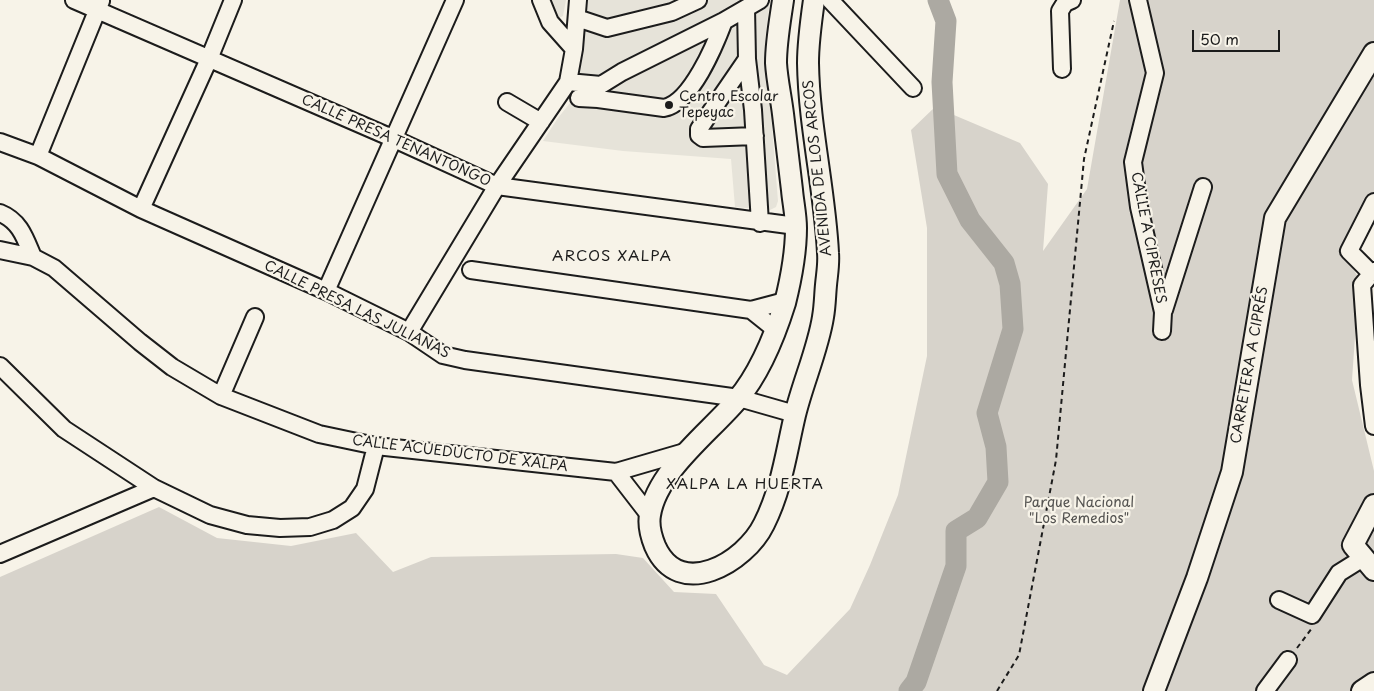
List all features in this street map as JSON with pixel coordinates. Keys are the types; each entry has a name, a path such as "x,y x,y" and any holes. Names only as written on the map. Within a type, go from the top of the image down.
{"main road":[{"name":"AVENIDA DE LOS ARCOS","path":"783,0 776,64 796,226 793,262 785,301 776,330 760,364 739,398 688,451 661,485 650,516 650,531 659,554 673,569 683,573 694,573 719,568 744,550 762,527 780,483 795,414 823,318 829,256 811,107 808,62 810,24 814,0"},
{"name":"CARRETERA A CIPRÉS","path":"1154,691 1197,578 1232,472 1275,218 1374,53"},
{"path":"1363,557 1374,505"},
{"path":"1362,691 1374,683"}],"street":[{"name":"CALLE PRESA TENANTONGO","path":"74,0 99,5 209,59 392,138 497,186 796,226"},
{"path":"141,209 209,59 233,0"},
{"path":"326,291 392,138 455,0"},
{"path":"542,0 550,22 574,49"},
{"path":"409,332 497,186 568,82 574,49 578,0"},
{"path":"577,18 608,28 672,12 698,0"},
{"path":"830,0 913,88"},
{"path":"1062,69 1060,11 1065,3 1072,0"},
{"name":"CALLE A CIPRESES","path":"1138,0 1155,73 1133,162 1139,208 1163,312 1162,331"},
{"path":"579,98 599,92 622,72 724,21 753,4"},
{"path":"753,4 747,59 755,136 760,222"},
{"path":"38,156 99,5"},
{"path":"568,82 599,92 664,108 670,107 678,102 698,78 713,49 724,21"},
{"path":"747,59 699,129 700,135 703,138 755,136"},
{"path":"507,102 541,122"},
{"name":"CALLE PRESA LAS JULIANAS","path":"0,142 38,156 141,209 326,291 409,332 442,355 465,360 739,398 795,414"},
{"path":"1163,312 1203,187"},
{"path":"1374,202 1349,251 1373,272 1362,285 1368,385 1374,426"},
{"path":"0,213 15,222 22,231 33,257"},
{"name":"CALLE ACUEDUCTO DE XALPA","path":"0,250 33,257 54,268 172,367 221,396 320,434 376,446 616,472 688,451"},
{"path":"471,270 751,310 785,301"},
{"path":"751,310 776,330"},
{"path":"221,396 255,317"},
{"path":"0,366 64,429 154,488 210,516 247,525 280,528 310,527 333,520 352,508 365,489 376,446"},
{"path":"616,472 650,516"},
{"path":"0,554 154,488"},
{"path":"1279,600 1312,615 1339,573 1363,557"},
{"path":"1265,691 1288,660"}],"path":[{"path":"997,691 1019,655 1056,460 1084,159 1114,21"}],"shaded area":[{"path":"548,0 566,0 563,16 559,18 555,16"},
{"name":"Centro Escolar Tepeyac","path":"588,0 770,0 765,40 778,201 776,207 770,210 735,207 731,159 623,151 543,141 574,98 579,82"}],"green space":[{"name":"Parque Nacional \"Los Remedios\"","path":"1120,0 1374,0 1374,193 1346,256 1359,279 1352,380 1374,471 1374,691 0,691 0,577 159,507 217,538 291,546 356,533 393,572 431,557 616,554 643,558 674,592 716,594 764,665 787,675 850,609 898,495 927,356 927,228 911,130 935,107 1020,143 1048,184 1043,251 1087,189"}],"waterway":[{"path":"909,691 916,682 956,566 956,531 977,518 998,482 996,447 987,413 1013,329 1010,284 1004,263 970,220 947,174 942,82 946,21 938,0"}],"place":[{"name":"Centro Escolar Tepeyac","path":"669,105"}],"district":[{"name":"ARCOS XALPA","path":"612,257"},
{"name":"XALPA LA HUERTA","path":"745,485"}]}
